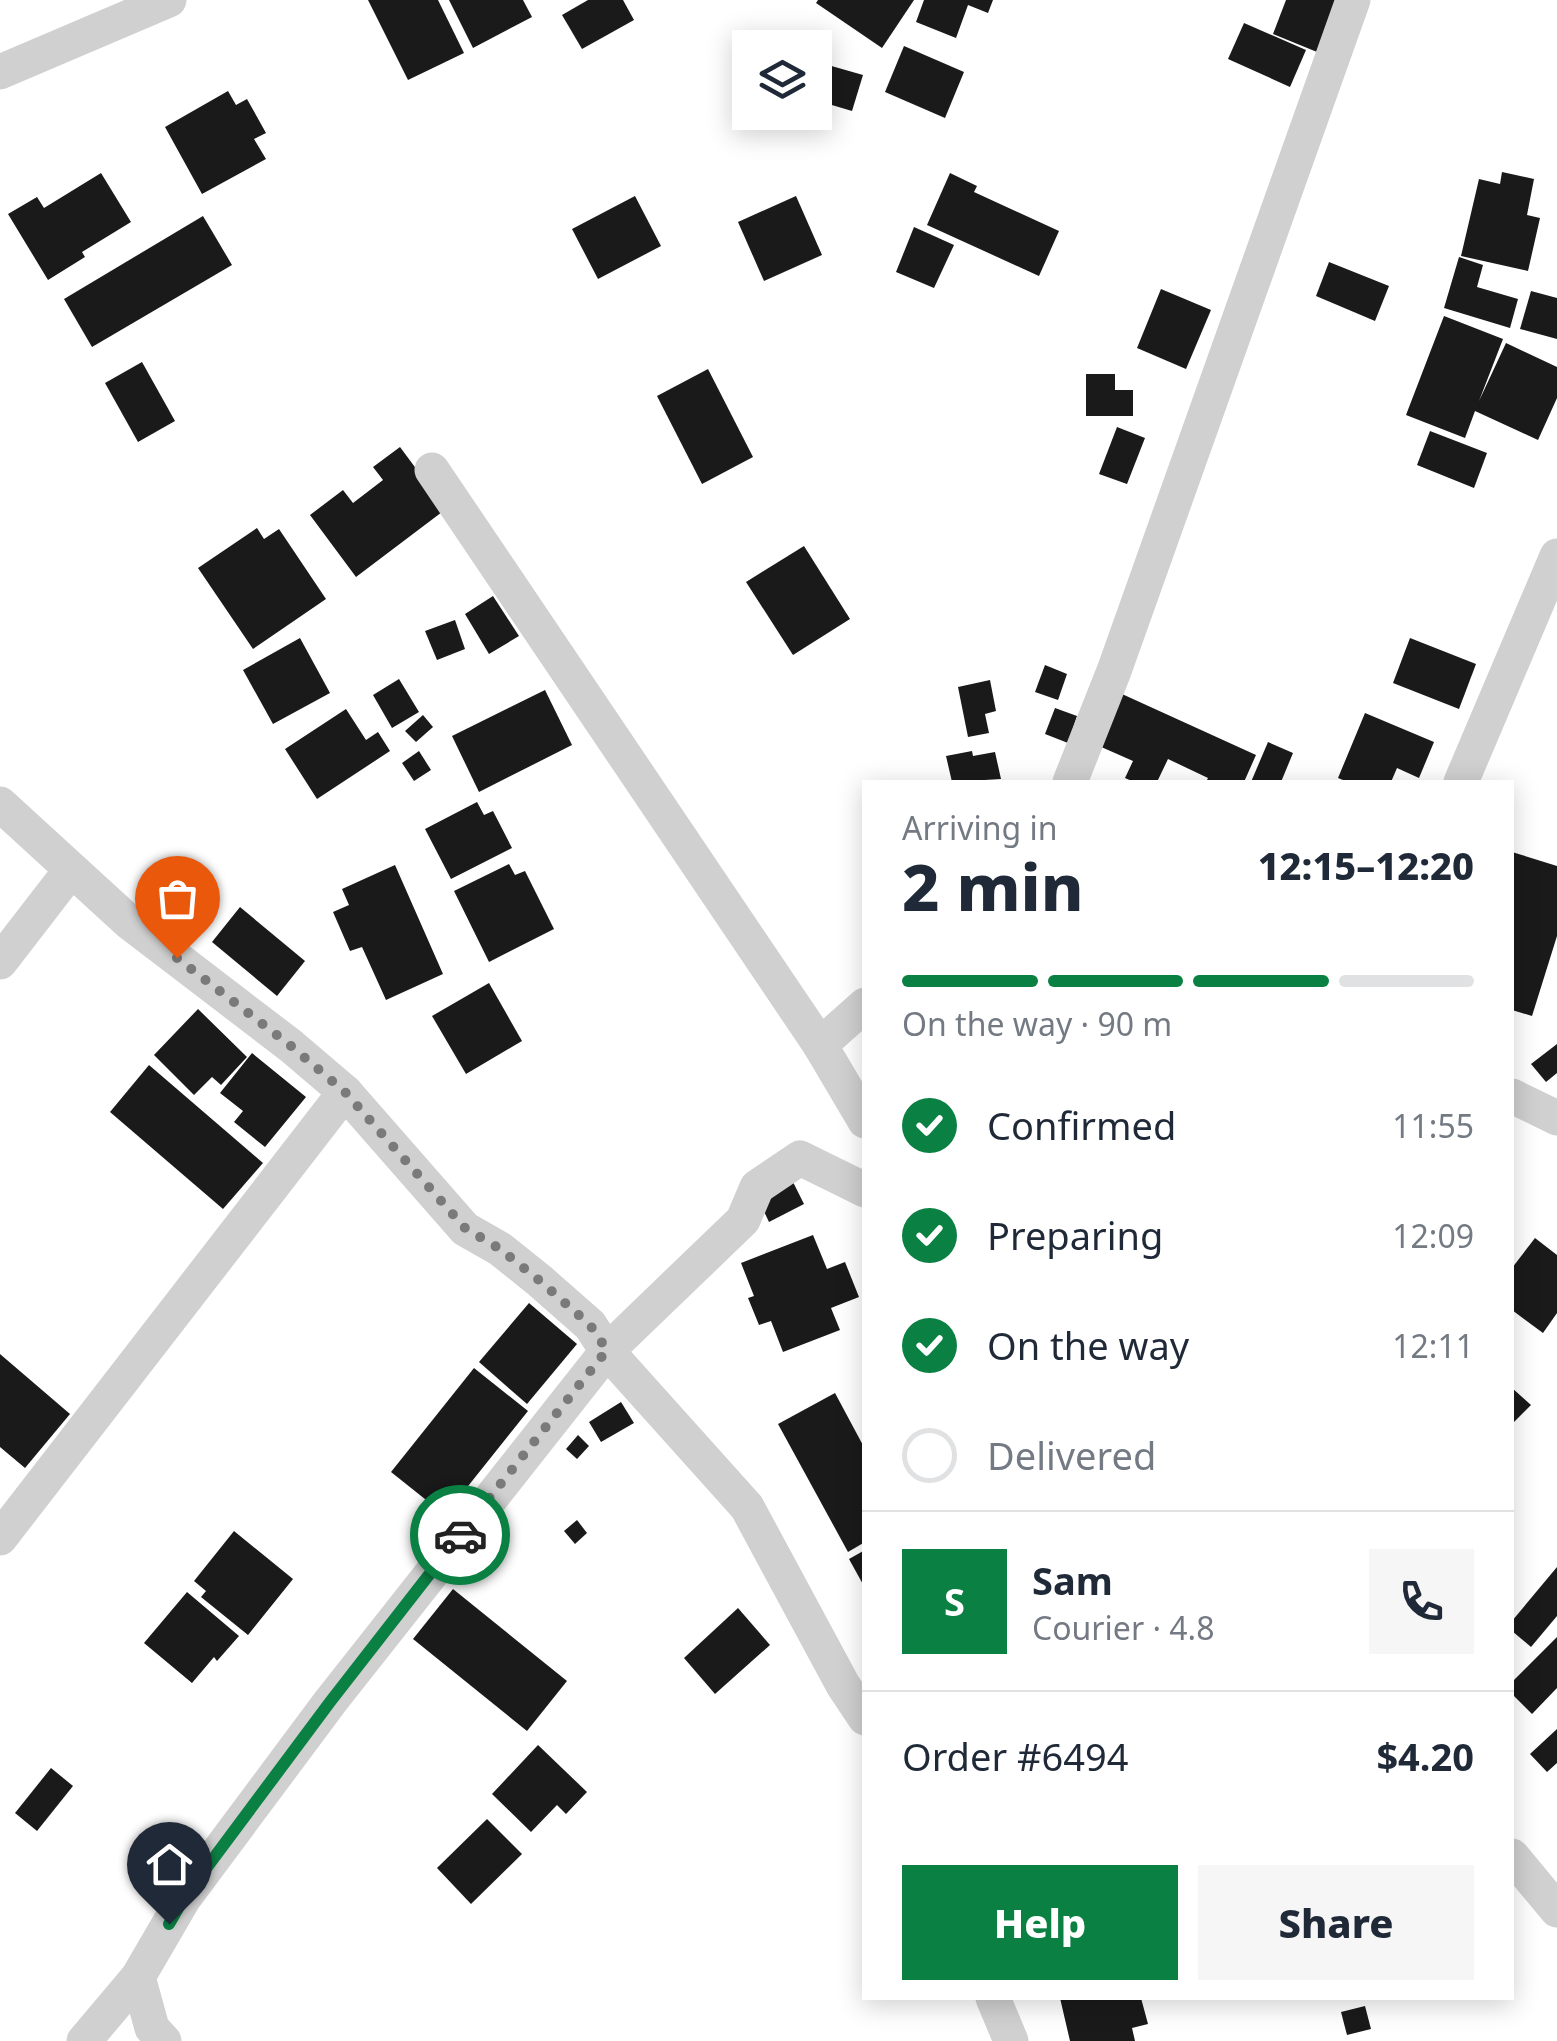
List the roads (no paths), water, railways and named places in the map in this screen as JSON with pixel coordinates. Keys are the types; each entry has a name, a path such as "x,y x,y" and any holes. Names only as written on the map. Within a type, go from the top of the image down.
{"street":[{"path":"0,72 169,0"},
{"path":"1071,780 1120,653 1353,0"},
{"path":"432,470 820,1045 862,1116"},
{"path":"1463,780 1557,556"},
{"path":"0,804 128,922 345,1092 465,1228 500,1249 590,1325 607,1350 747,1508 862,1714"},
{"path":"0,962 71,870"},
{"path":"820,1045 862,1008"},
{"path":"0,1538 345,1092"},
{"path":"1514,1097 1557,1118"},
{"path":"84,2041 138,1977 184,1898 330,1702 607,1350 743,1220 757,1187 800,1158 862,1189"},
{"path":"1514,1858 1557,1910"},
{"path":"138,1977 152,2028 164,2041"},
{"path":"994,2000 1011,2041"}]}
